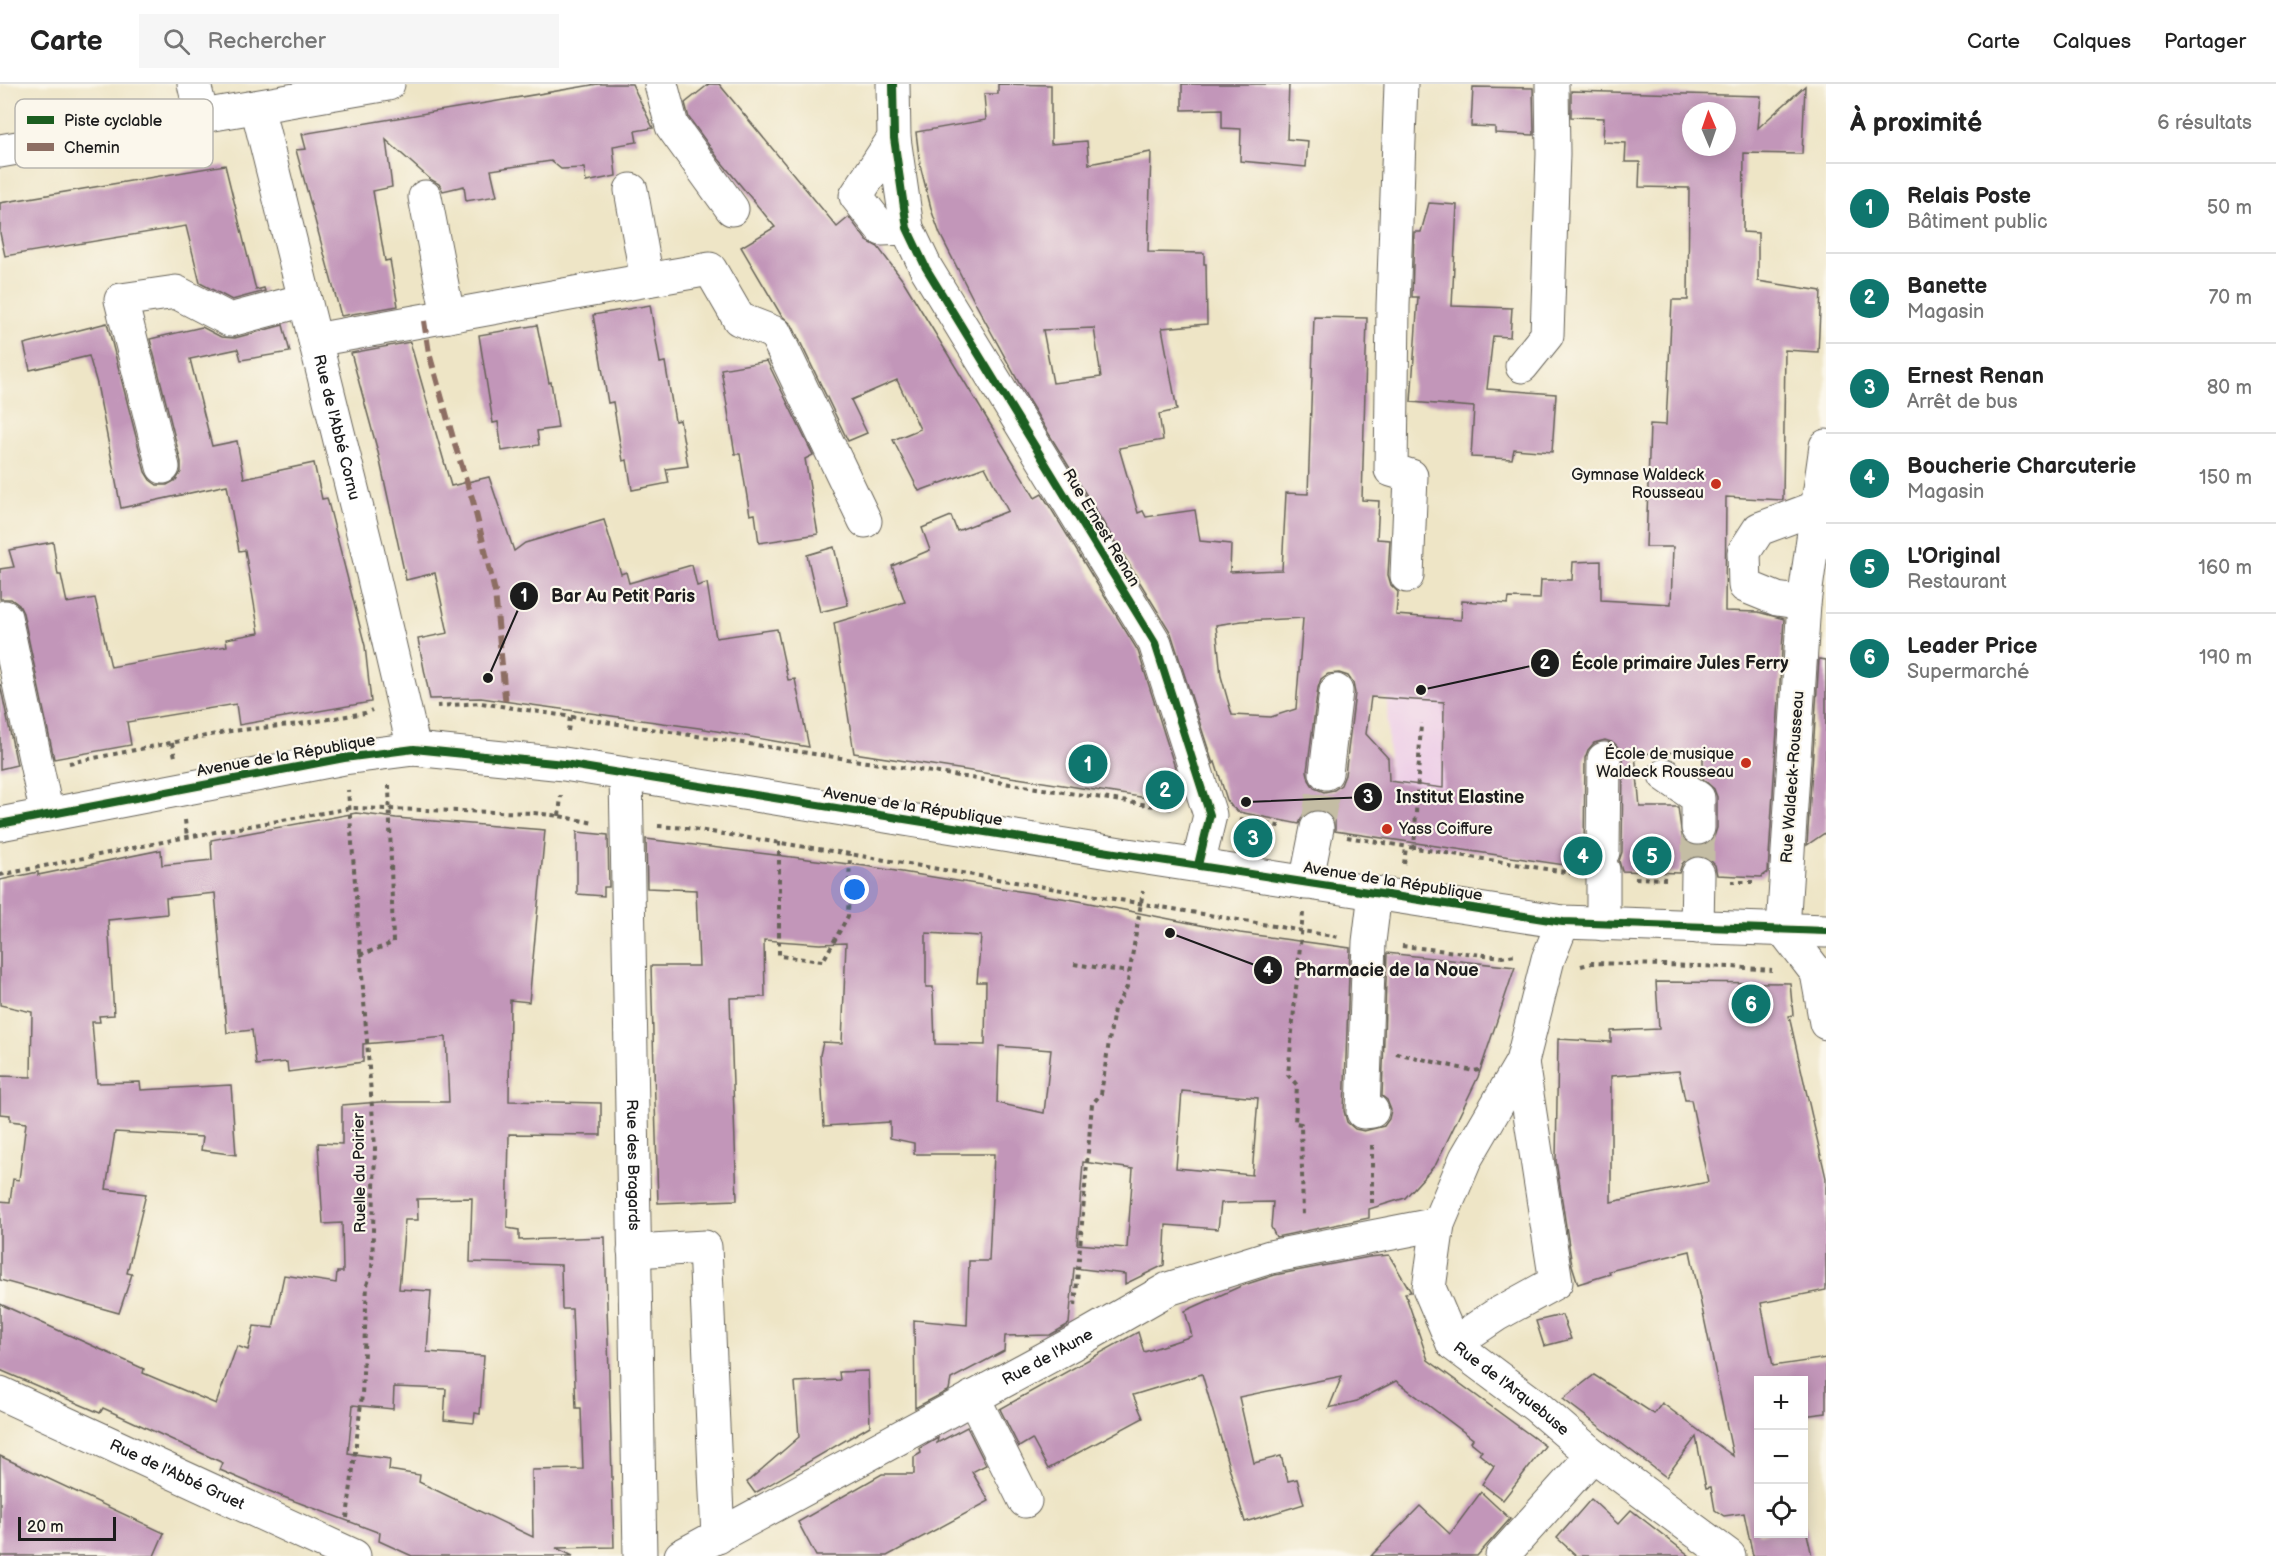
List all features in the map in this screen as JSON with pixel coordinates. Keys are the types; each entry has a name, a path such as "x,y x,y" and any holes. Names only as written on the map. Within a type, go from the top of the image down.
{"street":[{"path":"194,84 198,99"},
{"path":"213,115 388,84"},
{"path":"661,84 672,126 732,209"},
{"name":"Rue Ernest Renan","path":"893,84 894,138 907,228 926,268 1155,643 1210,814 1198,865"},
{"path":"1401,84 1390,470 1412,476 1407,576"},
{"path":"1522,366 1547,335 1553,154 1552,84"},
{"name":"Rue de l'Abbé Cornu","path":"257,107 370,560 401,750"},
{"path":"894,138 856,196 882,229 907,228"},
{"path":"0,151 15,148"},
{"path":"631,190 647,280"},
{"path":"425,198 448,316"},
{"path":"315,340 710,269 740,319 775,333 865,521"},
{"path":"163,467 121,300 176,292 230,320 304,300"},
{"name":"Rue Waldeck-Rousseau","path":"1783,929 1804,603 1826,446"},
{"path":"1804,603 1777,599 1745,585 1744,552 1759,529 1818,507"},
{"path":"5,617 47,815"},
{"path":"1326,773 1336,692"},
{"name":"Avenue de la République","path":"0,824 344,758 401,750 564,764 1563,922 1826,931"},
{"path":"1603,924 1604,759"},
{"name":"Rue des Bragards","path":"626,775 640,1556"},
{"path":"1665,776 1698,798 1698,828"},
{"path":"1306,883 1317,828"},
{"path":"1697,927 1698,874"},
{"path":"1372,1111 1363,1112 1369,942 1375,893"},
{"name":"Rue de l'Arquebuse","path":"1563,922 1548,959 1522,1062 1466,1158 1438,1224 1430,1288 1453,1344 1536,1406 1593,1455 1729,1556"},
{"path":"1783,929 1817,974 1826,1023"},
{"path":"1453,1344 1496,1315 1556,1282 1522,1062"},
{"name":"Rue de l'Aune","path":"681,1556 1072,1344 1168,1289 1270,1257 1438,1224"},
{"path":"634,1251 705,1247 718,1537"},
{"name":"Rue de l'Abbé Gruet","path":"0,1393 349,1554"},
{"path":"973,1397 1025,1501"},
{"path":"1502,1556 1593,1455"}],"path":[{"path":"1414,849 1421,723"},
{"path":"360,955 393,943 390,808 401,750"},
{"path":"0,875 188,837 351,808 534,813 626,827 686,828 1300,932 1502,957 1521,954 1548,959 1573,968 1592,963 1732,967 1817,974"},
{"path":"779,842 778,956 823,961 848,916 850,854"},
{"path":"1072,1344 1092,1104 1101,1094 1114,1009 1127,987 1149,858"},
{"path":"1304,1250 1301,1124 1295,1123 1297,1085 1288,1075 1306,883"},
{"path":"1074,964 1129,972"},
{"path":"1365,1049 1394,1053 1473,1071 1522,1062"},
{"path":"1372,1111 1372,1237"}],"shaded area":[{"path":"1392,615 1461,620 1453,711 1466,779 1461,851 1396,841 1405,783 1389,781 1387,698"}],"building":[{"path":"598,84 632,84 653,128 635,131 637,142 613,146 616,176 586,182 584,168 561,169 551,161 491,170 497,196 466,201 464,186 443,191 439,184 430,179 386,140 392,187 373,191 385,261 390,260 398,306 341,316 296,150 306,149 302,134"},
{"path":"709,84 719,84 837,227 849,217 867,241 878,247 904,282 1035,498 1042,494 1138,651 1184,796 1179,803 854,753 834,623 905,602 892,566 930,550 922,528 951,516 957,531 1008,511 985,467 919,491 893,440 920,429 897,380 851,400 867,433 848,441 792,325 781,315 741,247 775,227 718,158 689,118 685,103"},
{"path":"998,84 1051,85 1051,144 1087,141 1089,164 1151,152 1148,252 1204,253 1207,324 1162,328 1177,410 1159,414 1163,440 1119,448 1138,513 1143,511 1146,517 1195,510 1200,541 1231,544 1230,572 1282,570 1286,493 1308,494 1314,317 1367,318 1362,500 1379,501 1377,539 1390,540 1388,575 1391,585 1398,592 1396,615 1461,620 1462,601 1508,604 1509,598 1540,599 1541,580 1572,580 1573,562 1601,561 1601,600 1671,604 1673,547 1646,547 1650,424 1666,425 1672,300 1688,300 1689,188 1639,187 1640,162 1625,162 1626,143 1603,142 1604,118 1571,117 1571,91 1761,96 1758,128 1805,86 1802,154 1744,153 1743,232 1758,233 1758,281 1821,291 1818,352 1785,350 1783,500 1726,497 1725,611 1758,612 1784,619 1768,872 1761,877 1717,875 1715,865 1708,858 1698,855 1689,857 1682,864 1679,873 1622,871 1619,861 1622,852 1623,759 1620,749 1614,743 1605,740 1594,743 1585,758 1584,852 1587,861 1585,868 1335,831 1335,821 1330,814 1320,810 1310,810 1303,815 1299,824 1239,812 1232,807 1227,800 1215,762 1213,764 1171,633 1030,403 973,299 940,234 932,212 920,165 916,132 986,120 984,94 998,94","holes":["1094,328 1101,377 1053,383 1043,330","1303,618 1296,709 1271,717 1232,715 1221,676 1216,625 1242,621","1339,673 1348,676 1353,683 1355,693 1345,775 1341,785 1334,790 1324,792 1314,788 1307,771 1318,688 1321,679 1328,674","1371,697 1444,702 1443,788 1389,781 1388,758 1366,734","1703,751 1703,779 1714,789 1717,797 1717,828 1708,844 1697,847 1688,844 1682,837 1678,807 1640,807 1635,754"]},
{"path":"1182,84 1289,84 1287,139 1308,141 1306,167 1240,161 1241,129 1222,128 1222,109 1182,110"},
{"path":"1473,87 1533,88 1534,135 1495,133 1495,127 1471,126"},
{"path":"225,165 256,290 264,288 265,291 232,300 200,283 186,226 5,256 0,233 0,203"},
{"path":"1429,203 1457,205 1452,306 1512,308 1510,337 1493,336 1487,389 1556,394 1552,452 1514,449 1512,459 1471,457 1474,407 1411,402 1418,297 1412,297 1414,232 1421,232"},
{"path":"650,305 660,363 665,362 675,421 680,420 688,466 666,469 669,483 632,490 627,460 623,461 613,402 608,403 593,315"},
{"path":"107,323 145,472 157,485 167,485 176,480 181,472 181,462 150,339 202,327 221,337 235,338 283,325 290,352 241,360 238,349 190,359 212,446 237,441 244,478 314,463 322,499 327,498 365,646 371,702 239,725 236,704 127,722 131,745 54,759 23,613 19,605 11,599 0,599 0,569 14,567 9,550 53,542 58,575 61,575 67,603 95,598 111,667 227,646 226,639 259,633 245,550 239,551 227,485 121,508 97,384 89,356 30,370 24,344"},
{"path":"537,325 549,383 551,382 558,428 537,431 539,445 502,451 498,422 493,423 479,335"},
{"path":"410,342 451,486 489,477 514,551 525,543 604,520 621,574 626,572 629,583 692,565 697,586 707,583 716,638 777,629 788,680 795,679 809,747 699,728 481,698 430,699 418,639 448,633 435,573 406,580 378,452 351,353"},
{"path":"767,361 813,455 805,459 818,534 759,543 755,514 750,515 740,454 735,454 721,369"},
{"path":"834,547 848,605 820,612 807,555"},
{"path":"1819,659 1826,660 1826,832 1807,845"},
{"path":"0,684 17,765 0,769"},
{"path":"356,813 545,830 529,1002 510,1000 509,1101 601,1103 601,1135 509,1134 507,1228 519,1230 519,1240 605,1237 614,1547 556,1548 573,1556 412,1556 379,1541 380,1533 281,1496 220,1470 223,1463 103,1408 100,1413 0,1370 0,1304 144,1369 143,1373 216,1404 237,1346 248,1350 254,1326 273,1328 284,1275 336,1283 337,1272 343,1272 342,1223 323,1224 318,1143 342,1144 342,1105 380,1102 449,1102 446,1037 363,1044 363,1062 288,1072 287,1062 256,1065 252,1030 227,1033 215,893 166,898 167,914 108,920 114,1015 99,1016 100,1022 92,1022 97,1083 140,1082 141,1090 231,1085 236,1155 201,1150 203,1137 115,1132 106,1189 146,1194 127,1273 132,1274 119,1313 0,1280 0,1201 10,1202 13,1179 19,1180 26,1123 10,1121 10,1115 0,1114 0,1076 31,1077 32,1012 0,1005 0,880 38,872 38,875 161,850 162,865 212,860 211,840","holes":["472,1198 470,1262 561,1265 562,1309 572,1309 576,1408 581,1408 583,1469 532,1470 533,1537 419,1482 420,1475 389,1470 390,1459 348,1453 353,1405 393,1409 394,1387 446,1389 444,1420 474,1423 475,1413 480,1414 484,1356 427,1352 431,1291 399,1289 405,1220 418,1220 417,1199"]},
{"path":"577,832 608,835 609,887 604,887 604,896 577,894"},
{"path":"646,839 865,866 1074,900 1240,933 1350,948 1344,1111 1347,1122 1355,1129 1364,1131 1384,1126 1391,1110 1387,1100 1382,1096 1387,953 1515,967 1478,1077 1436,1164 1405,1198 1369,1209 1369,1218 1276,1237 1271,1227 1273,1202 1221,1203 1218,1229 1166,1225 1164,1265 1125,1284 1125,1274 1074,1268 1069,1324 1050,1335 1005,1336 1004,1351 951,1379 949,1390 915,1408 914,1320 967,1325 969,1261 989,1261 994,1154 914,1154 914,1143 890,1138 890,1122 824,1126 820,1055 823,1042 842,1043 846,943 820,944 764,940 765,997 730,998 737,1200 658,1203 651,966 699,966 696,890 647,888","holes":["926,933 981,936 977,982 986,982 985,1045 935,1044 933,987 926,987","999,1046 1051,1050 1044,1113 997,1103","1182,1091 1258,1098 1252,1175 1176,1168","1083,1162 1133,1169 1127,1248 1077,1244"]},
{"path":"1656,982 1790,983 1793,1015 1789,1016 1826,1178 1826,1290 1761,1303 1773,1366 1826,1358 1826,1413 1808,1415 1808,1376 1754,1376 1754,1538 1808,1538 1812,1556 1753,1556 1744,1513 1724,1516 1715,1510 1711,1487 1706,1488 1696,1437 1666,1477 1563,1399 1594,1375 1654,1414 1662,1403 1733,1456 1690,1251 1609,1271 1610,1274 1578,1284 1572,1265 1556,1161 1558,1039 1611,1042 1611,1031 1659,1029","holes":["1679,1071 1685,1100 1691,1100 1708,1182 1611,1202 1611,1076"]},
{"path":"1389,1255 1411,1292 1405,1293 1428,1360 1545,1446 1503,1500 1482,1484 1494,1466 1479,1454 1482,1451 1471,1442 1473,1439 1396,1381 1357,1401 1329,1408 1342,1376 1239,1397 1254,1463 1281,1456 1288,1481 1297,1479 1304,1504 1245,1522 1202,1374 1133,1395 1143,1418 1048,1469 1032,1439 1019,1447 1000,1409 1138,1332 1144,1352 1192,1336 1185,1311 1241,1286 1275,1275"},
{"path":"1562,1315 1571,1339 1544,1346 1536,1321"},
{"path":"868,1371 870,1426 755,1493 747,1482 799,1437 795,1382 840,1380 839,1372"},
{"path":"967,1427 986,1465 972,1472 989,1501 887,1556 816,1556 798,1522 882,1474 914,1474 914,1457 921,1453 920,1448 938,1438 937,1443"},
{"path":"0,1456 164,1533 154,1556 0,1556"},
{"path":"1481,1492 1510,1519 1477,1556 1371,1556 1420,1506 1450,1534"},
{"path":"1591,1499 1618,1524 1631,1510 1690,1556 1577,1556 1557,1538"}],"tunnel":[{"path":"1317,828 1326,773"},
{"path":"1698,828 1698,874"}],"marked path":[{"path":"424,321 429,353 473,501 495,592 506,707"}],"cycle path":[{"path":"893,84 894,138 907,228 926,268 1155,643 1210,815 1198,865"},
{"path":"0,824 344,758 414,749 564,764 1121,854 1563,922 1826,931"}],"place":[{"name":"Gymnase Waldeck Rousseau","path":"1716,484"},
{"name":"Bar Au Petit Paris","path":"488,678"},
{"name":"École primaire Jules Ferry","path":"1421,690"},
{"name":"École de musique Waldeck Rousseau","path":"1746,763"},
{"name":"Relais Poste","path":"1088,764"},
{"name":"Banette","path":"1165,790"},
{"name":"Institut Elastine","path":"1246,802"},
{"name":"Yass Coiffure","path":"1387,829"},
{"name":"Ernest Renan","path":"1253,838"},
{"name":"Boucherie Charcuterie","path":"1583,856"},
{"name":"L'Original","path":"1652,856"},
{"name":"Pharmacie de la Noue","path":"1170,933"},
{"name":"Leader Price","path":"1751,1004"}]}
